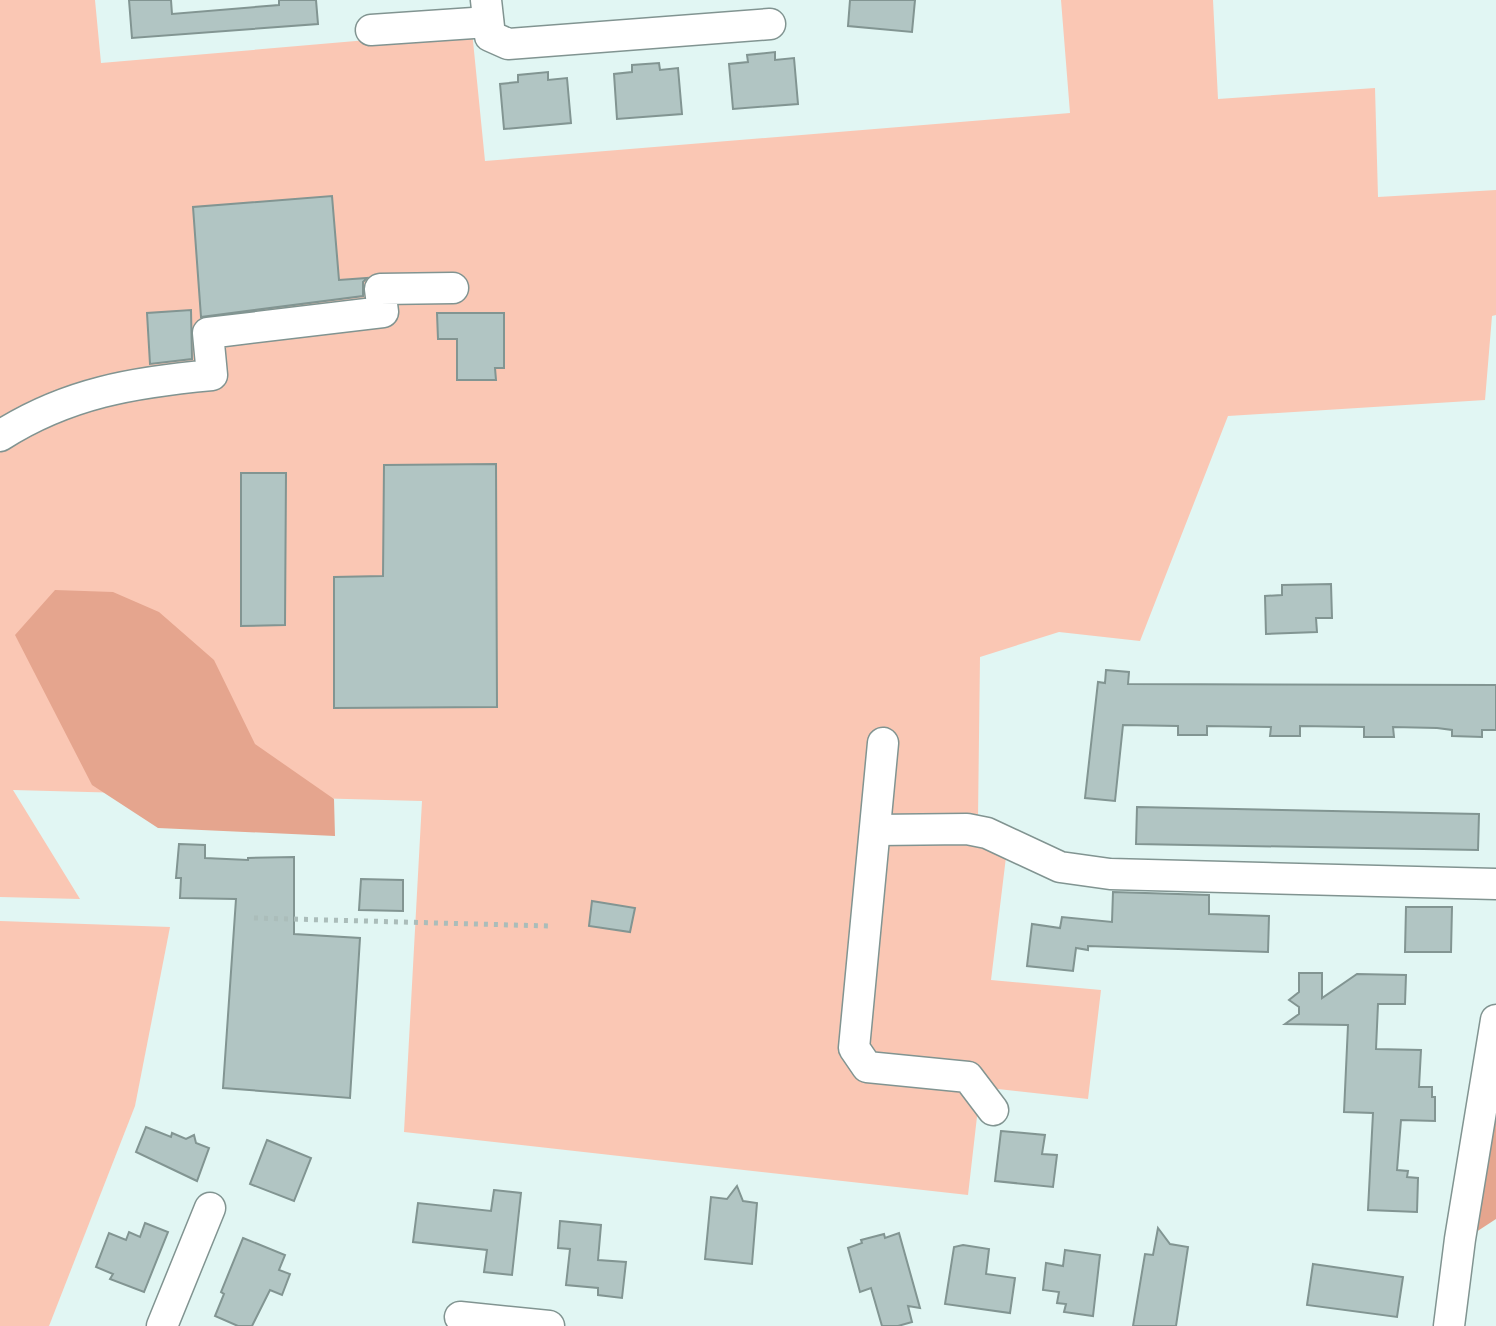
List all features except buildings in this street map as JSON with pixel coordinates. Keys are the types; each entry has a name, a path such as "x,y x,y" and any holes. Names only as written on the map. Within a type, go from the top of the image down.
{"street":[{"path":"371,30 487,11 490,36 508,44 770,24"},
{"path":"0,436 51,409 103,390 154,380 212,375 208,333 383,312 380,289 453,288"},
{"path":"883,743 854,1048 867,1067 968,1077 993,1110"},
{"path":"876,830 967,829 987,833 1060,867 1110,874 1496,884"},
{"path":"1449,1326 1496,1020"},
{"path":"162,1326 210,1208"},
{"path":"460,1317 549,1326"}],"path":[{"path":"254,918 549,926"}],"shaded area":[{"path":"0,0 95,0 101,63 472,31 485,161 1070,113 1061,0 1213,0 1218,99 1375,88 1378,197 1496,190 1496,315 1492,316 1485,400 1228,416 1140,641 1059,632 980,657 978,817 1006,857 991,980 1101,990 1088,1099 998,1089 978,1108 968,1195 404,1132 422,801 13,790 80,899 0,897"},
{"path":"55,590 113,592 159,612 214,660 255,744 334,799 335,836 158,828 92,785 15,635"},
{"path":"0,921 170,927 135,1106 49,1326 0,1326"},
{"path":"1496,1102 1496,1219 1473,1234"}]}
